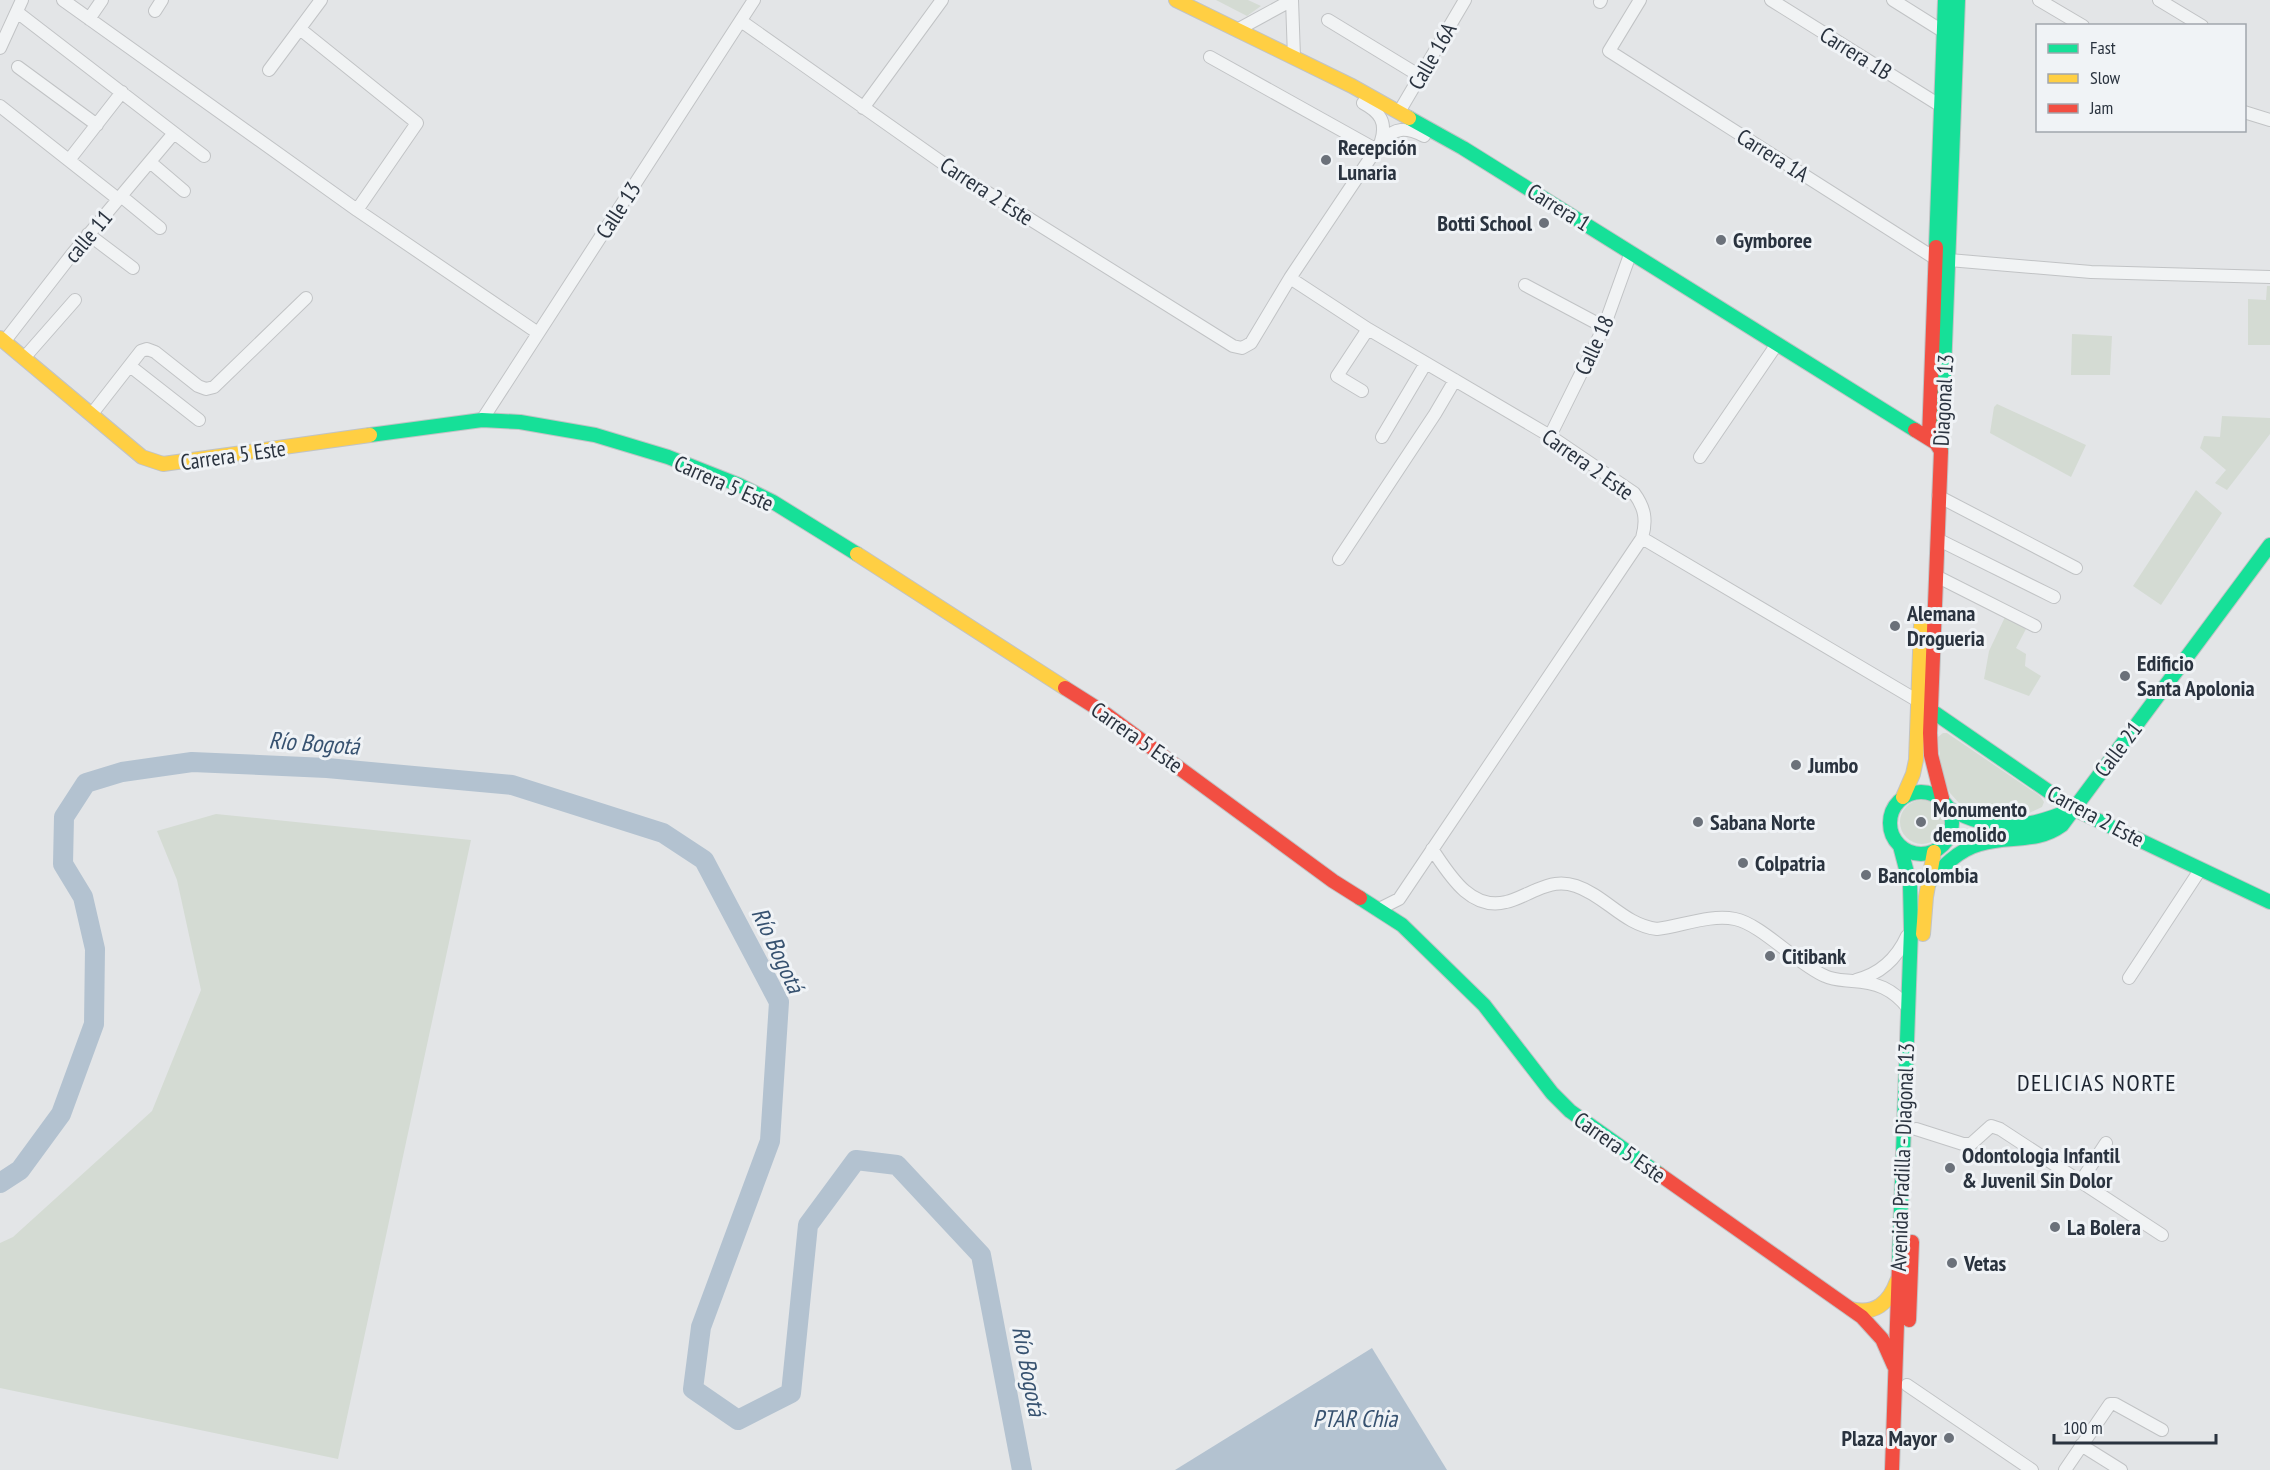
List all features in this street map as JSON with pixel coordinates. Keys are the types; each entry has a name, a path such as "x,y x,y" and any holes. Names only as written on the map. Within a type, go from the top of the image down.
{"main road":[{"name":"Carrera 1","path":"1176,0 1353,86 1463,148 1929,438 1941,451"},
{"name":"Diagonal 13","path":"1903,797 1913,774 1916,760 1929,438 1942,259 1941,106 1946,1"},
{"name":"Diagonal 13","path":"1946,1 1941,451 1931,755 1946,804"},
{"name":"Carrera 5 Este","path":"2,340 142,457 163,464 482,420 512,421 610,439 659,454 712,474 772,502 1103,712 1333,880 1402,925 1489,1010 1558,1101 1874,1327 1891,1354 1895,1370"},
{"name":"Calle 21","path":"1928,884 1944,865 1965,850 1986,842 2045,837 2062,825 2270,545"},
{"name":"Carrera 2 Este","path":"1932,711 2074,809 2270,902"},
{"path":"2029,824 2036,820 2045,807 2043,790 2038,784"},
{"path":"1946,804 1953,821 1951,834 1944,844 1934,852 1913,853 1900,846 1892,835 1890,821 1894,808 1903,797 1916,792 1929,792 1946,804 1964,818 1988,825 2012,827 2029,824 2074,809"},
{"name":"Avenida Pradilla - Diagonal 13","path":"1892,1470 1911,929 1910,885 1900,846"},
{"name":"Avenida Pradilla - Diagonal 13","path":"1904,1470 1924,915 1934,852"},
{"path":"1849,1308 1860,1312 1873,1311 1885,1304 1893,1294 1897,1281"}],"street":[{"path":"63,0 357,210 538,333"},
{"path":"90,19 102,0"},
{"path":"155,11 162,0"},
{"path":"269,70 321,0"},
{"name":"Calle 13","path":"482,420 754,0"},
{"path":"863,108 942,0"},
{"path":"1237,30 1292,0 1294,57"},
{"name":"Carrera 1A","path":"1640,0 1609,51 1942,259 2091,272 2270,277"},
{"name":"Carrera 1B","path":"1771,0 1941,106"},
{"path":"1893,0 1944,32"},
{"path":"2039,0 2080,24"},
{"path":"2160,0 2199,24"},
{"name":"Calle 16A","path":"1399,112 1463,1"},
{"path":"0,48 19,6 122,92 204,156"},
{"path":"1328,20 1420,76"},
{"name":"Carrera 2 Este","path":"741,21 971,182 1233,346 1242,348 1251,343 1290,278 1368,329 1550,436 1634,493 1641,503 1645,516 1642,538"},
{"path":"300,29 417,123 357,210"},
{"path":"1210,57 1379,146"},
{"path":"18,67 97,125"},
{"path":"1353,86 1361,102 1374,108 1382,118 1384,130 1379,146"},
{"path":"69,160 122,92"},
{"path":"0,106 160,228"},
{"path":"2246,113 2270,120"},
{"path":"1290,278 1389,134 1405,129 1412,130 1440,145 1463,148"},
{"name":"calle 11","path":"2,340 174,133"},
{"path":"150,162 184,191"},
{"path":"88,234 133,268"},
{"name":"Calle 18","path":"1550,436 1604,327 1631,252"},
{"path":"1525,285 1604,327"},
{"path":"92,415 141,351 147,349 155,352 198,386 206,389 214,387 306,298"},
{"path":"24,358 75,300"},
{"path":"1362,391 1337,376 1368,329"},
{"path":"1700,457 1778,344"},
{"path":"1382,437 1426,363"},
{"path":"130,366 199,420"},
{"path":"1339,559 1436,414 1455,380"},
{"path":"1938,496 2076,568"},
{"path":"1377,910 1399,899 1642,538 1918,701"},
{"path":"1937,538 2054,597"},
{"path":"1936,576 2035,626"},
{"path":"1432,849 1460,888 1480,900 1498,904 1550,884 1559,883 1579,886 1629,920 1648,928 1657,929 1714,919 1734,919 1753,927 1822,975 1841,981 1881,986 1892,991 1908,1008"},
{"path":"2129,978 2200,870"},
{"path":"1399,899 1402,925"},
{"path":"1852,981 1879,971 1892,960 1911,929"},
{"path":"1916,1129 1963,1144 1971,1144 1991,1126 2000,1129 2162,1235"},
{"path":"2081,1181 2106,1143"},
{"path":"1907,1385 2032,1470"},
{"path":"2065,1470 2110,1404 2115,1404 2162,1430"},
{"path":"2081,1445 2121,1470"}],"shaded area":[{"path":"1216,0 1248,0 1261,6 1247,16"},
{"path":"2267,286 2270,286 2270,345 2248,345 2248,299 2266,300"},
{"path":"2072,334 2112,336 2110,375 2071,375"},
{"path":"1997,404 2086,445 2071,477 1990,433 1994,407"},
{"path":"2222,416 2270,418 2270,434 2227,490 2215,483 2226,470 2200,448 2204,436 2220,437"},
{"path":"2196,490 2222,513 2161,605 2133,586"},
{"path":"2005,617 2026,629 2016,648 2026,654 2025,666 2041,676 2029,696 1984,679 1989,651"},
{"path":"1947,733 2040,796 2044,802 2042,807 2014,820 1974,814 1960,804 1950,793 1942,777 1938,737"},
{"path":"1922,800 1938,806 1944,822 1938,838 1922,844 1906,838 1900,822 1906,806"},
{"path":"216,814 471,840 338,1459 0,1388 0,1243 13,1237 152,1111 201,990 177,880 157,831"}],"water":[{"name":"PTAR Chia","path":"1372,1348 1447,1470 1175,1470"}],"waterway":[{"name":"Río Bogotá","path":"0,1183 20,1170 61,1114 94,1024 95,949 83,897 63,864 64,817 86,783 122,772 192,762 327,768 512,785 663,833 704,860 779,1002 770,1141 701,1327 693,1389 738,1420 791,1393 808,1225 856,1160 897,1165 981,1255 1022,1470"}],"traffic: fast":[{"path":"1936,247 1945,0"},
{"path":"1941,451 1958,0"},
{"path":"1409,118 1463,148 1915,430"},
{"path":"370,435 482,420 520,422 595,435 668,457 739,485 773,502 857,554"},
{"path":"1928,884 1939,871 1965,850 1991,841 2042,835 2062,825 2270,545"},
{"path":"1932,711 2074,809 2270,902"},
{"path":"1915,792 1927,792 1943,801 1950,811 1952,823 1950,835 1943,845 1927,854 1915,854 1904,849 1895,840 1890,829 1890,817 1895,806 1904,797 1915,792"},
{"path":"1950,809 1981,822 2011,826 2041,821 2073,809"},
{"path":"1899,1265 1911,929 1910,884 1900,846"},
{"path":"1360,898 1402,925 1484,1005 1552,1093 1570,1111 1659,1174"}],"traffic: slow":[{"path":"1176,0 1352,86 1409,118"},
{"path":"0,338 142,457 163,464 370,435"},
{"path":"857,554 1065,688"},
{"path":"1903,797 1913,774 1916,760 1921,625"},
{"path":"1923,934 1926,897 1934,852"},
{"path":"1851,1309 1867,1310 1880,1306 1890,1296 1897,1281"}],"traffic: jam":[{"path":"1929,438 1936,247"},
{"path":"1915,430 1936,443 1941,451 1930,733 1931,755 1942,798"},
{"path":"1065,688 1103,712 1333,881 1360,898"},
{"path":"1659,1174 1862,1317 1882,1339 1894,1366"},
{"path":"1909,1320 1912,1242"},
{"path":"1892,1470 1899,1265"}],"place":[{"name":"Recepción Lunaria","path":"1326,160"},
{"name":"Botti School","path":"1544,223"},
{"name":"Gymboree","path":"1721,240"},
{"name":"Alemana Drogueria","path":"1895,626"},
{"name":"Edificio Santa Apolonia","path":"2125,676"},
{"name":"Jumbo","path":"1796,765"},
{"name":"Sabana Norte","path":"1698,822"},
{"name":"Monumento demolido","path":"1921,822"},
{"name":"Colpatria","path":"1743,863"},
{"name":"Bancolombia","path":"1866,875"},
{"name":"Citibank","path":"1770,956"},
{"name":"Odontologia Infantil & Juvenil Sin Dolor","path":"1950,1168"},
{"name":"La Bolera","path":"2055,1227"},
{"name":"Vetas","path":"1952,1263"},
{"name":"Plaza Mayor","path":"1949,1438"}],"district":[{"name":"DELICIAS NORTE","path":"2097,1082"}]}
